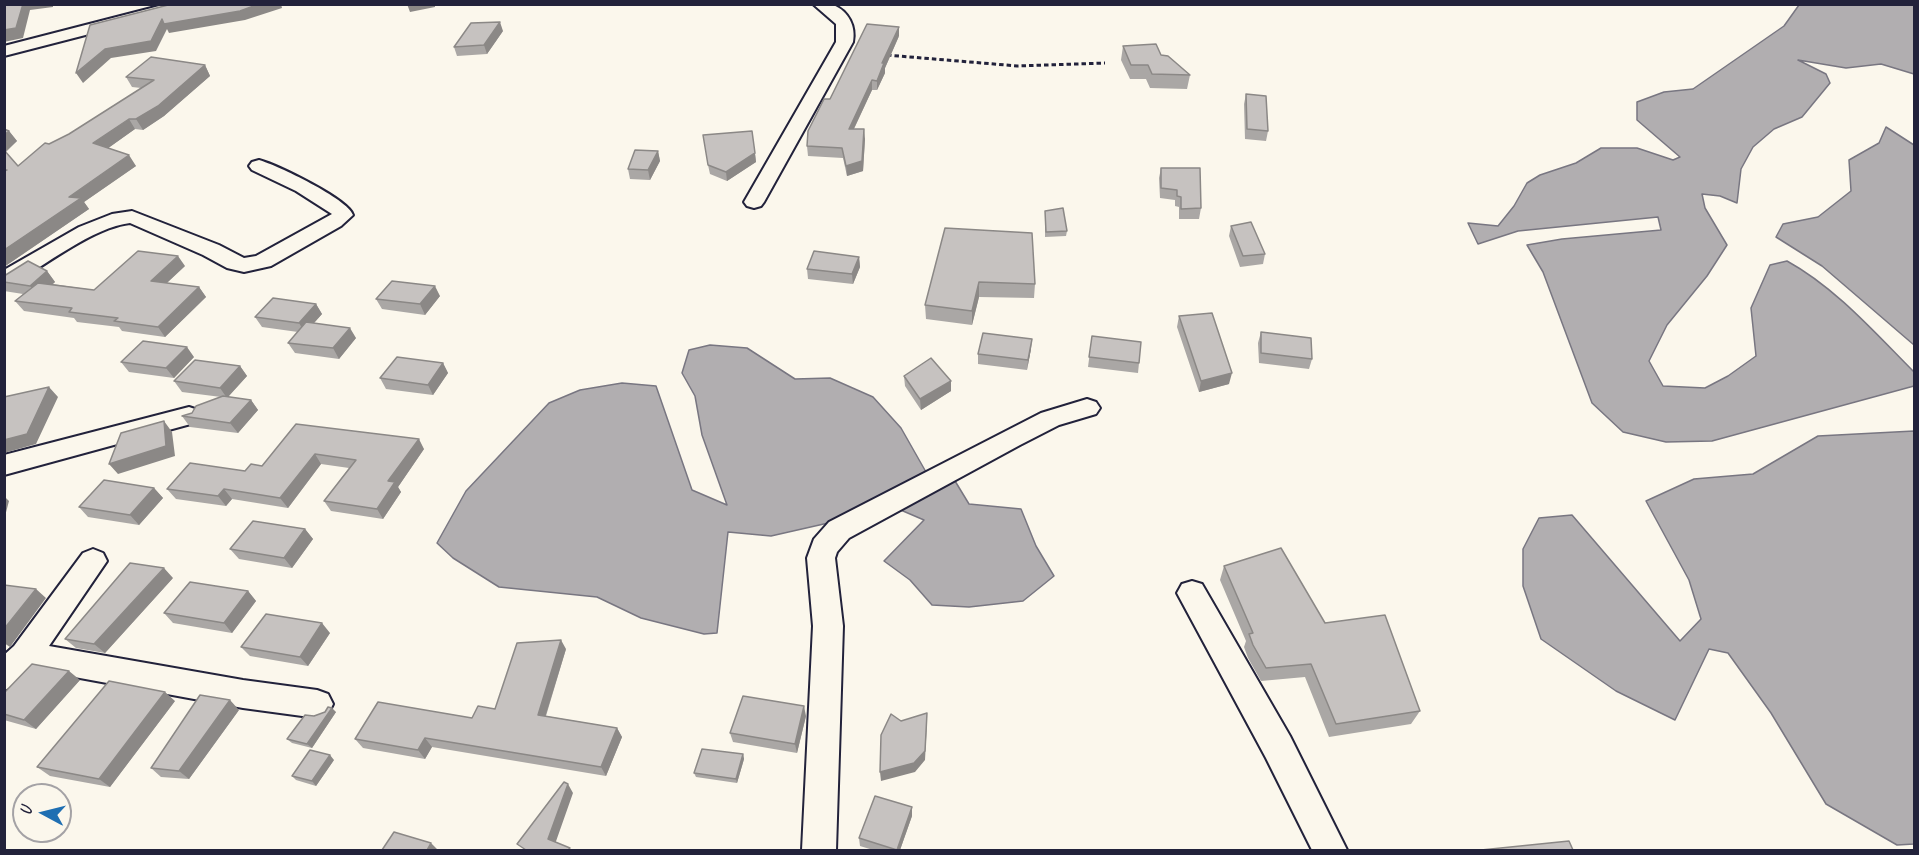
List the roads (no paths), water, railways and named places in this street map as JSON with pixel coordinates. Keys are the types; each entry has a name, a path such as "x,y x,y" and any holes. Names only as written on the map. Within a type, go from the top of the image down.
{"street":[{"path":"4,51 188,4"},
{"path":"754,202 842,51 848,35 846,25 821,4"},
{"path":"4,280 100,224 121,216 132,218 244,265 263,261 334,222 343,214 342,211 303,187 259,166"},
{"path":"819,850 828,626 821,558 824,547 839,530 863,517 1050,419 1087,408"},
{"path":"4,465 189,416"},
{"path":"93,561 15,665 317,704"},
{"path":"1192,592 1278,747 1330,850"}]}
